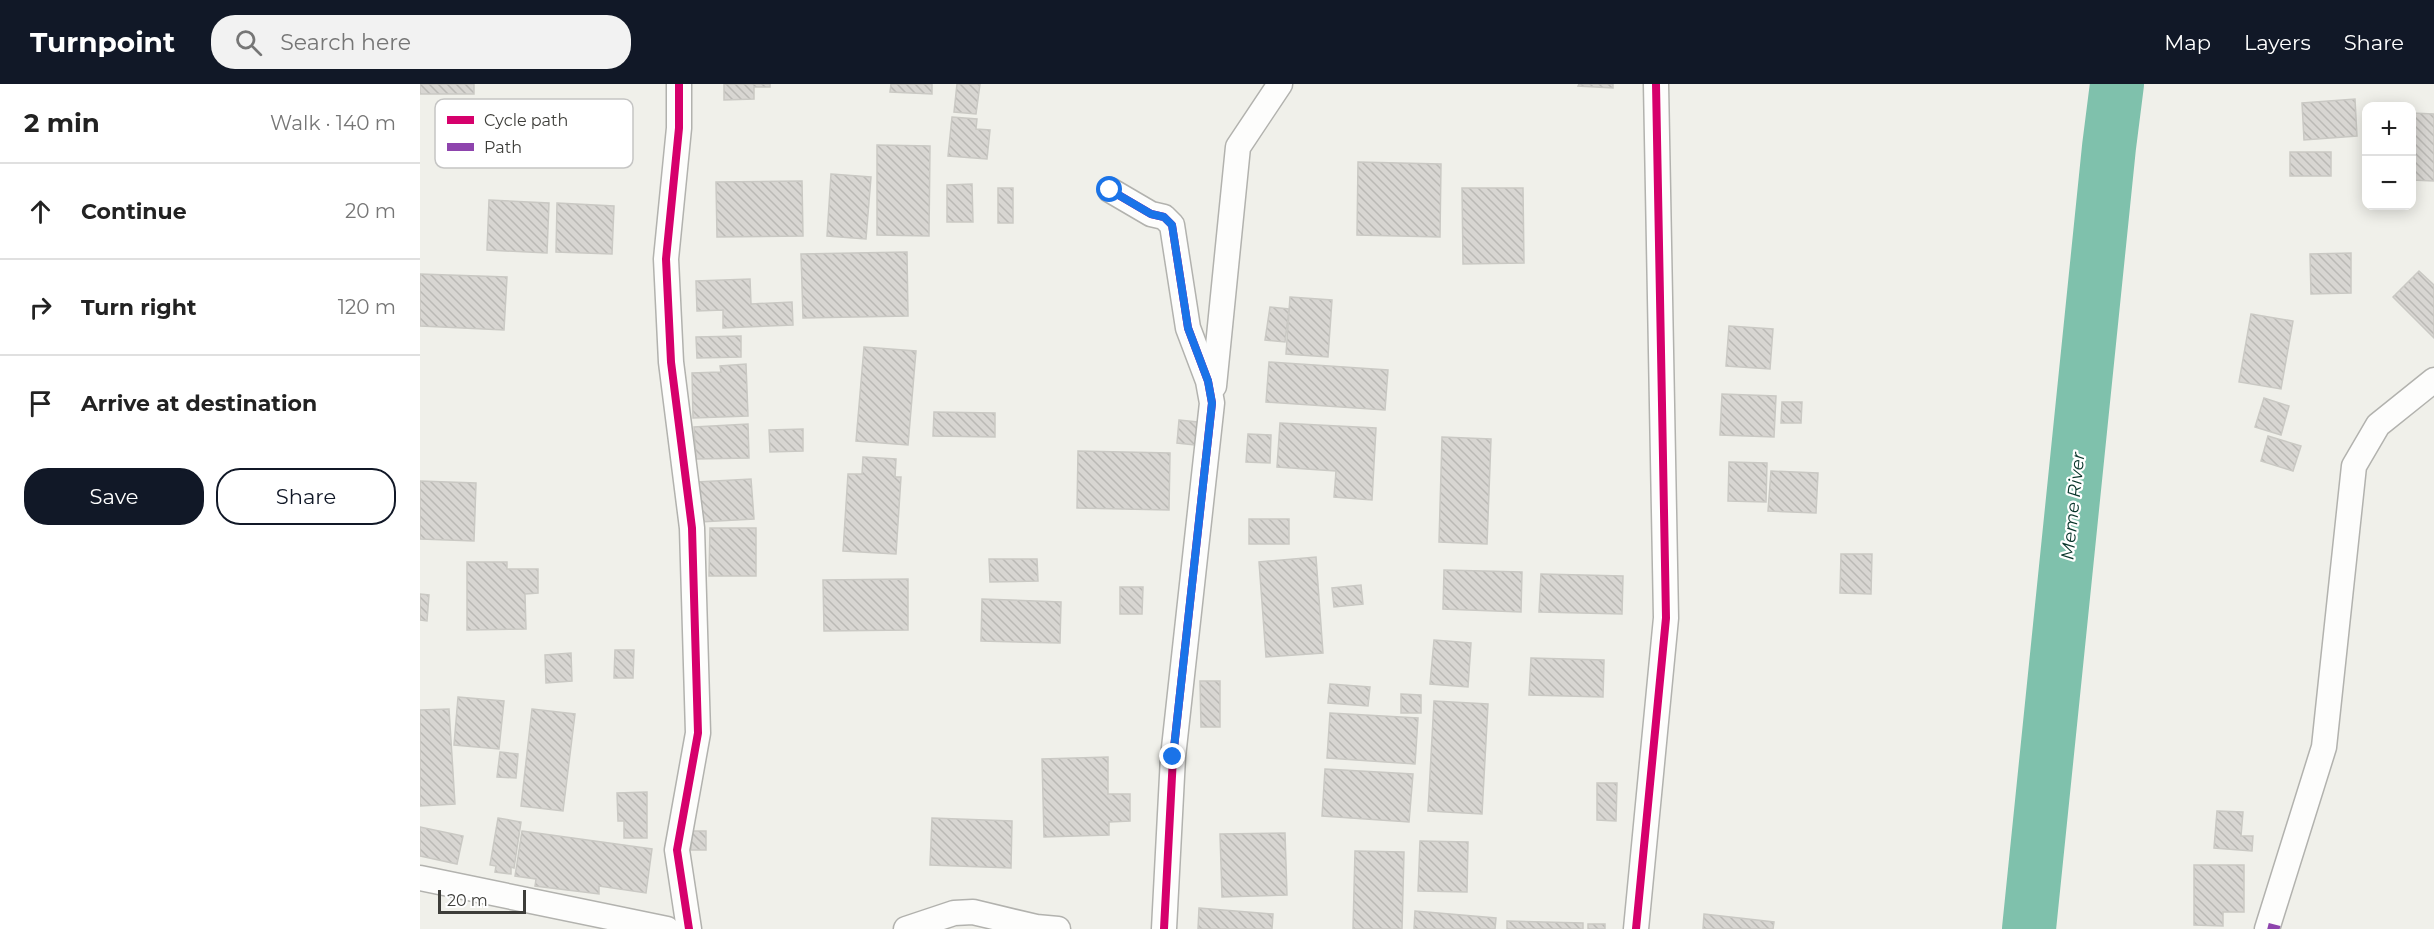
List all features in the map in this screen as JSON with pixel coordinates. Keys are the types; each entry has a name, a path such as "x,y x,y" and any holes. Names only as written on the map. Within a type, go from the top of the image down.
{"street":[{"path":"679,84 679,128 666,259 671,362 693,539 698,733 677,850 689,929"},
{"path":"1164,929 1173,757 1238,147 1280,84"},
{"path":"1636,929 1666,618 1656,84"},
{"path":"1110,190 1151,214 1164,217 1172,225 1188,328 1205,370 1212,403"},
{"path":"2267,929 2324,747 2354,466 2378,425 2434,380"},
{"path":"420,878 667,929"},
{"path":"906,929 954,913 973,912 1036,927 1058,929"}],"building":[{"path":"420,84 474,84 474,94 420,94"},
{"path":"724,84 770,84 770,87 754,87 754,99 724,100"},
{"path":"891,84 932,84 932,94 890,92"},
{"path":"957,84 980,84 976,114 954,112"},
{"path":"1579,84 1613,84 1613,88 1578,86"},
{"path":"2355,99 2357,136 2304,140 2302,103"},
{"path":"2416,113 2434,114 2434,181 2416,180"},
{"path":"952,117 977,119 976,129 990,130 987,159 948,156"},
{"path":"877,145 930,146 929,236 877,235"},
{"path":"2290,152 2331,152 2331,176 2290,176"},
{"path":"1358,162 1441,164 1440,237 1357,235"},
{"path":"831,174 871,177 866,239 827,236"},
{"path":"802,181 803,236 717,237 716,182"},
{"path":"972,184 973,222 947,222 947,185"},
{"path":"998,188 1013,188 1013,223 998,223"},
{"path":"1462,188 1523,188 1524,263 1463,264"},
{"path":"489,200 549,203 547,253 487,250"},
{"path":"557,203 614,206 612,254 556,252"},
{"path":"907,252 908,316 803,318 801,254"},
{"path":"2351,253 2351,293 2311,294 2310,254"},
{"path":"2419,271 2434,285 2434,338 2393,297"},
{"path":"420,274 507,277 504,330 420,326"},
{"path":"750,279 751,304 792,302 793,325 723,328 723,310 697,311 696,281"},
{"path":"1290,297 1332,300 1328,357 1286,354"},
{"path":"1270,307 1289,309 1285,342 1265,340"},
{"path":"2251,314 2293,321 2281,389 2239,382"},
{"path":"1729,326 1773,329 1770,369 1726,366"},
{"path":"741,336 741,357 697,358 696,337"},
{"path":"864,347 916,351 908,445 856,441"},
{"path":"1269,362 1388,370 1385,410 1266,402"},
{"path":"746,364 748,416 693,418 692,373 721,372 720,366"},
{"path":"1722,394 1776,396 1774,437 1720,435"},
{"path":"2264,398 2289,406 2281,435 2255,427"},
{"path":"1782,402 1802,402 1801,423 1781,423"},
{"path":"934,412 995,413 995,437 933,436"},
{"path":"1179,420 1207,423 1204,446 1177,443"},
{"path":"1280,423 1376,428 1372,500 1334,497 1336,471 1277,467"},
{"path":"748,424 749,458 696,459 694,427"},
{"path":"803,429 803,451 770,452 769,430"},
{"path":"1248,434 1271,435 1270,463 1246,462"},
{"path":"2268,436 2301,446 2293,471 2261,461"},
{"path":"1442,437 1491,439 1487,544 1439,542"},
{"path":"1078,451 1170,453 1169,510 1077,508"},
{"path":"863,457 896,459 895,477 901,477 896,554 843,551 848,474 862,474"},
{"path":"1729,462 1767,463 1766,502 1728,501"},
{"path":"1771,471 1818,473 1816,513 1768,511"},
{"path":"751,479 754,519 700,522 697,482"},
{"path":"420,481 476,483 474,541 420,539"},
{"path":"1249,519 1289,519 1289,544 1249,544"},
{"path":"710,528 756,528 756,576 709,576"},
{"path":"1841,554 1872,554 1871,594 1840,593"},
{"path":"1316,557 1323,653 1266,657 1259,562"},
{"path":"989,559 1037,559 1038,581 990,582"},
{"path":"467,562 507,562 507,569 538,569 538,593 525,594 526,629 467,630"},
{"path":"1444,570 1522,572 1521,612 1443,609"},
{"path":"1541,574 1623,576 1622,614 1539,612"},
{"path":"908,579 908,630 824,631 823,580"},
{"path":"1361,585 1363,604 1334,607 1332,588"},
{"path":"1120,587 1143,587 1142,614 1120,614"},
{"path":"420,594 429,595 427,621 420,620"},
{"path":"982,599 1061,602 1060,643 981,641"},
{"path":"1434,640 1471,643 1468,687 1430,684"},
{"path":"615,650 634,650 633,678 614,678"},
{"path":"571,653 572,681 546,683 545,655"},
{"path":"1531,658 1604,660 1603,697 1529,695"},
{"path":"1200,681 1220,681 1220,727 1201,727"},
{"path":"1330,684 1370,687 1368,706 1328,703"},
{"path":"1401,694 1421,695 1421,713 1401,713"},
{"path":"458,697 504,701 499,749 454,745"},
{"path":"1434,701 1488,704 1482,814 1428,811"},
{"path":"449,709 455,804 420,806 420,710"},
{"path":"532,709 575,714 563,811 521,806"},
{"path":"1330,713 1418,718 1415,764 1327,758"},
{"path":"500,752 518,754 516,778 497,777"},
{"path":"1108,757 1108,794 1130,794 1130,821 1109,822 1109,835 1044,837 1042,759"},
{"path":"1325,769 1413,774 1409,822 1322,816"},
{"path":"1597,783 1617,783 1616,821 1597,820"},
{"path":"647,792 647,838 624,838 624,821 618,821 617,793"},
{"path":"2217,811 2243,812 2241,836 2253,836 2252,851 2214,848"},
{"path":"498,818 521,822 514,868 511,867 511,874 495,872 496,866 490,865"},
{"path":"932,818 1012,821 1011,868 930,865"},
{"path":"420,827 463,836 457,864 420,856"},
{"path":"522,831 652,849 646,893 599,886 599,894 535,886 536,879 515,876"},
{"path":"691,831 706,831 706,850 691,850"},
{"path":"1285,833 1287,895 1222,897 1220,834"},
{"path":"1420,841 1468,842 1467,892 1418,891"},
{"path":"1355,851 1404,852 1402,929 1353,929"},
{"path":"2194,865 2244,865 2244,912 2223,912 2223,926 2194,925"},
{"path":"1199,908 1273,914 1272,929 1198,929"},
{"path":"1415,911 1496,918 1495,929 1414,929"},
{"path":"1704,914 1774,922 1773,929 1703,929"},
{"path":"1507,921 1583,923 1583,929 1507,929"},
{"path":"1588,924 1605,924 1605,929 1588,929"}],"waterway":[{"name":"Meme River","path":"2029,929 2117,84"}],"marked path":[{"path":"2268,926 2280,929"}],"cycle path":[{"path":"679,84 679,128 666,259 671,362 692,528 698,733 677,850 689,929"},
{"path":"1636,929 1666,618 1656,84"},
{"path":"1110,190 1151,214 1164,217 1172,225 1188,328 1208,381 1212,403 1173,757 1164,929"}],"route":[{"path":"1110,190 1151,214 1164,217 1172,225 1188,328 1202,360 1212,403 1173,757"}]}
